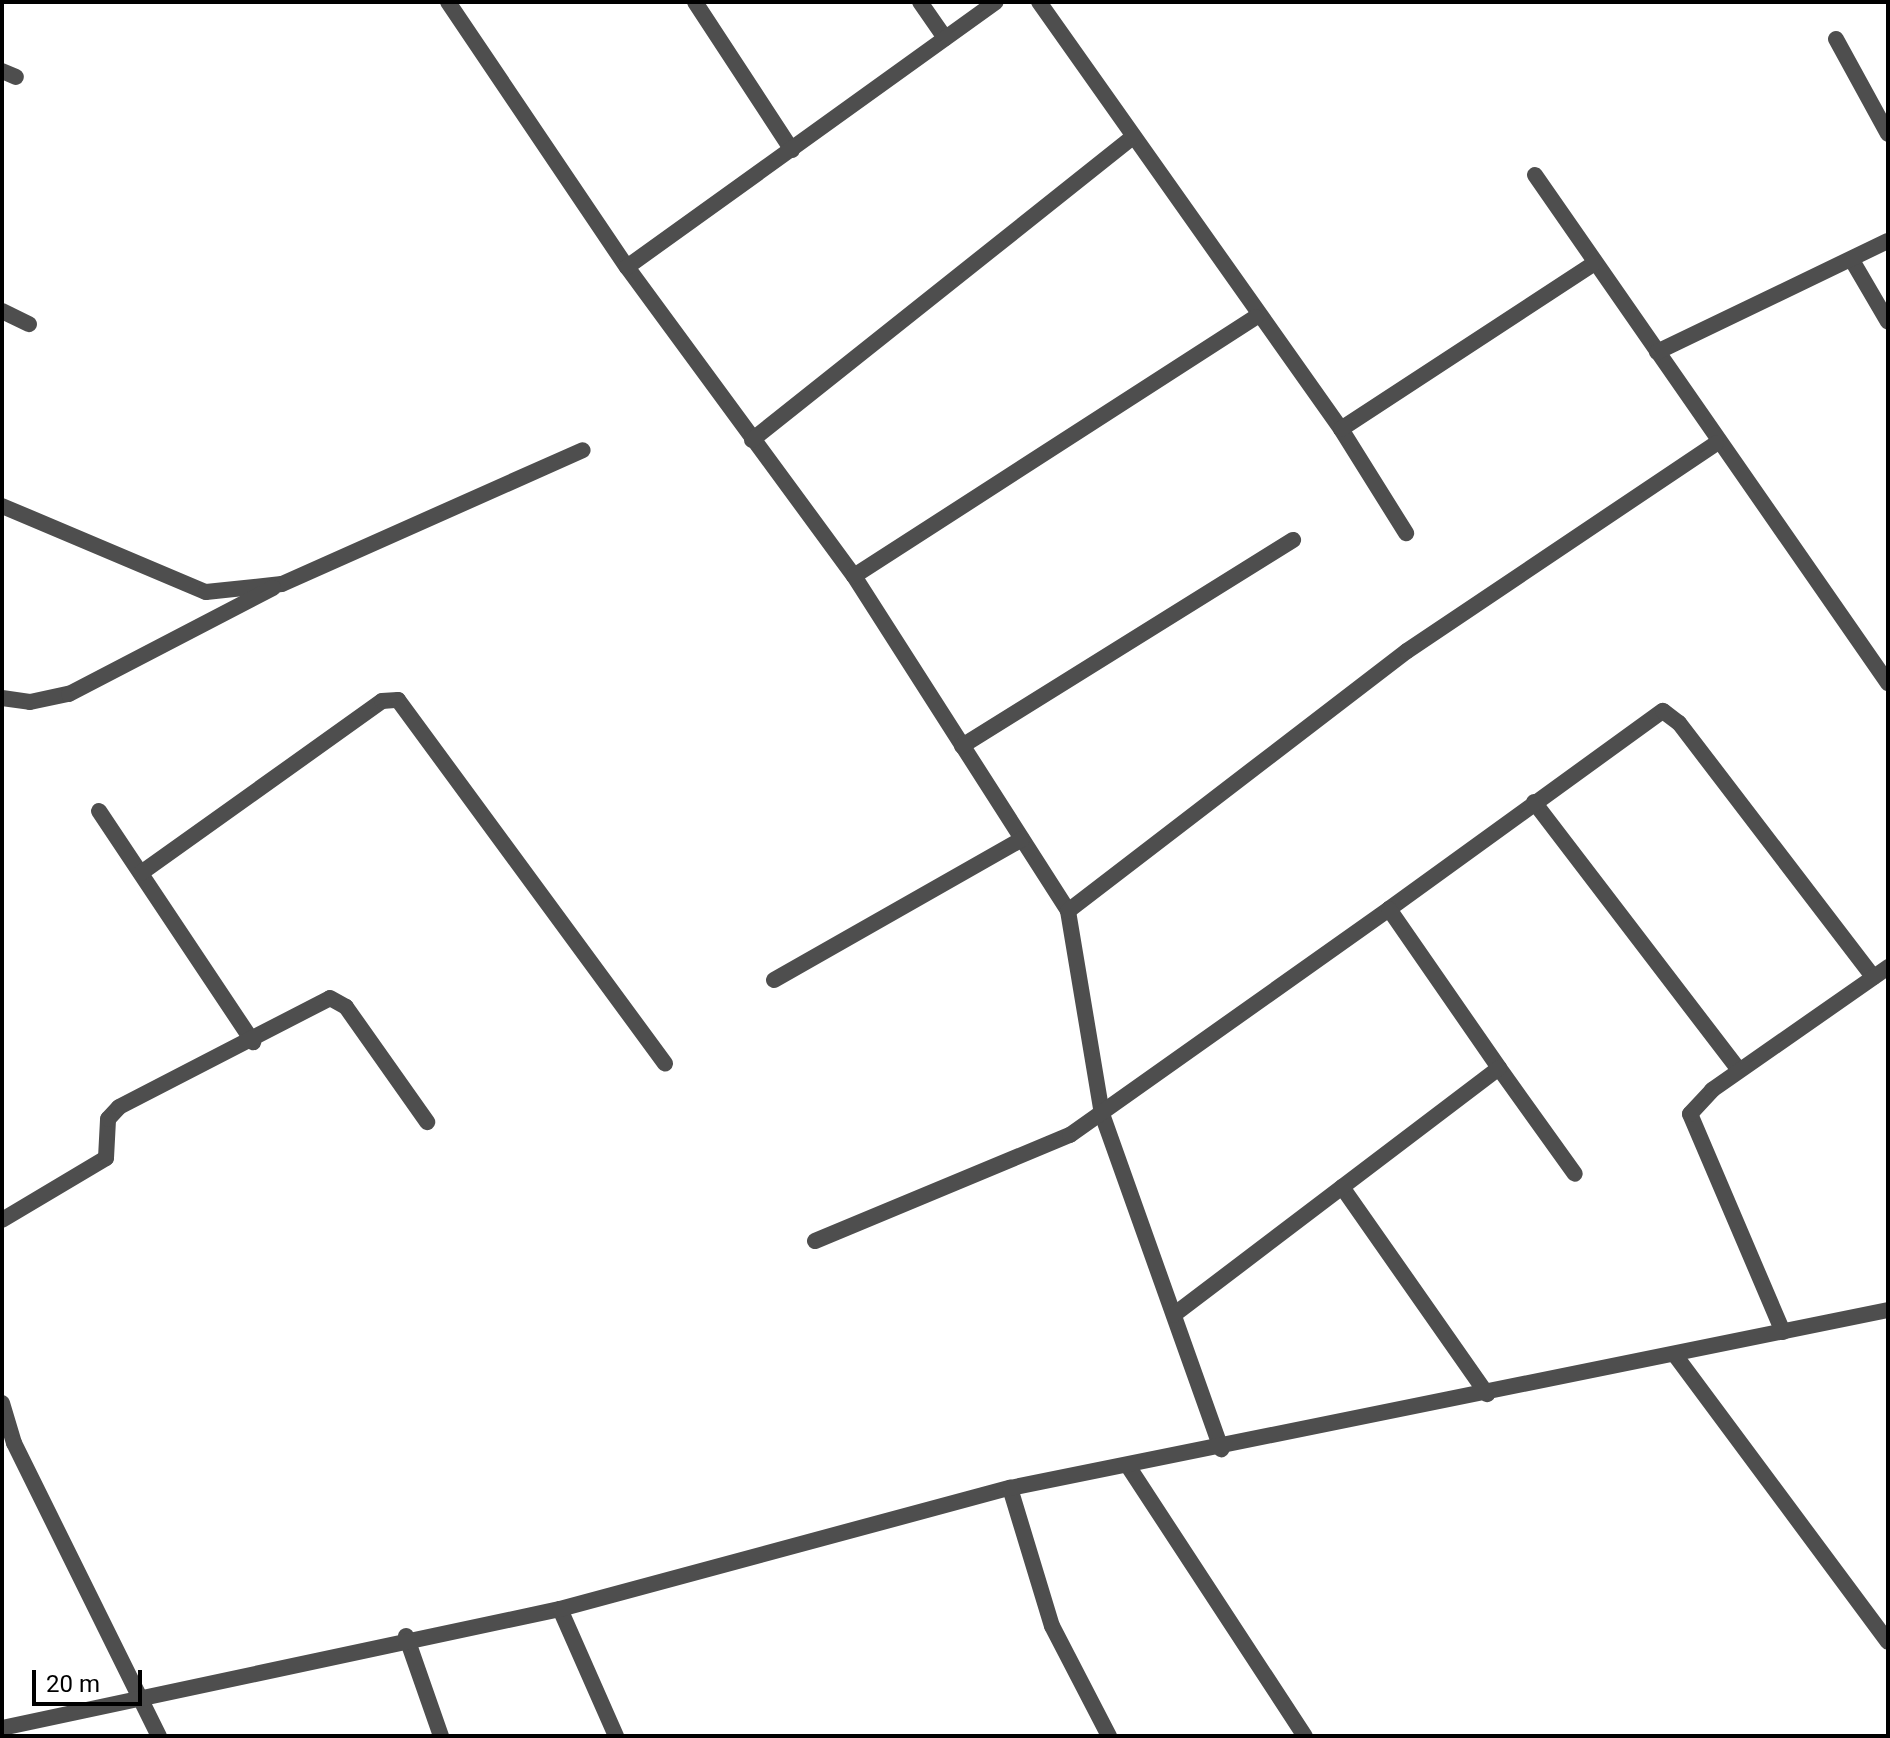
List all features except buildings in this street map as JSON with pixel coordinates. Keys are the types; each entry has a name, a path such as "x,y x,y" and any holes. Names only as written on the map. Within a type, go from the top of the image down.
{"street":[{"path":"448,2 627,267 854,576 1068,911 1102,1114 1221,1449"},
{"path":"695,2 792,150"},
{"path":"920,2 945,38"},
{"path":"627,267 996,2"},
{"path":"1039,2 1256,317 1341,429 1406,533"},
{"path":"1836,39 1888,134"},
{"path":"752,440 1133,137"},
{"path":"1535,175 1716,443 1888,683"},
{"path":"1657,352 1853,262 1888,241"},
{"path":"1853,262 1888,322"},
{"path":"1341,429 1595,263"},
{"path":"2,311 29,324"},
{"path":"854,576 1256,317"},
{"path":"1068,911 1407,651 1716,443"},
{"path":"2,698 30,702 69,694 282,584 583,450"},
{"path":"2,506 206,592 282,584"},
{"path":"962,746 1293,540"},
{"path":"141,873 382,701 398,700 665,1064"},
{"path":"815,1241 994,1170 1102,1114 1663,711 1679,723 1873,977"},
{"path":"1534,802 1739,1070"},
{"path":"99,811 253,1042"},
{"path":"774,980 1022,839"},
{"path":"1389,909 1575,1174"},
{"path":"1783,1332 1690,1114 1739,1070 1888,967"},
{"path":"2,1220 106,1158 108,1119 119,1107 253,1042 330,998 346,1007 427,1122"},
{"path":"1174,1315 1499,1068"},
{"path":"1342,1187 1487,1394"},
{"path":"2,1728 135,1694 406,1636 560,1609 1010,1488 1130,1469 1888,1310"},
{"path":"1675,1355 1888,1642"},
{"path":"2,1403 14,1443 135,1694 159,1736"},
{"path":"1130,1469 1305,1736"},
{"path":"1010,1488 1052,1626 1109,1736"},
{"path":"560,1609 616,1736"},
{"path":"406,1636 441,1736"}]}
